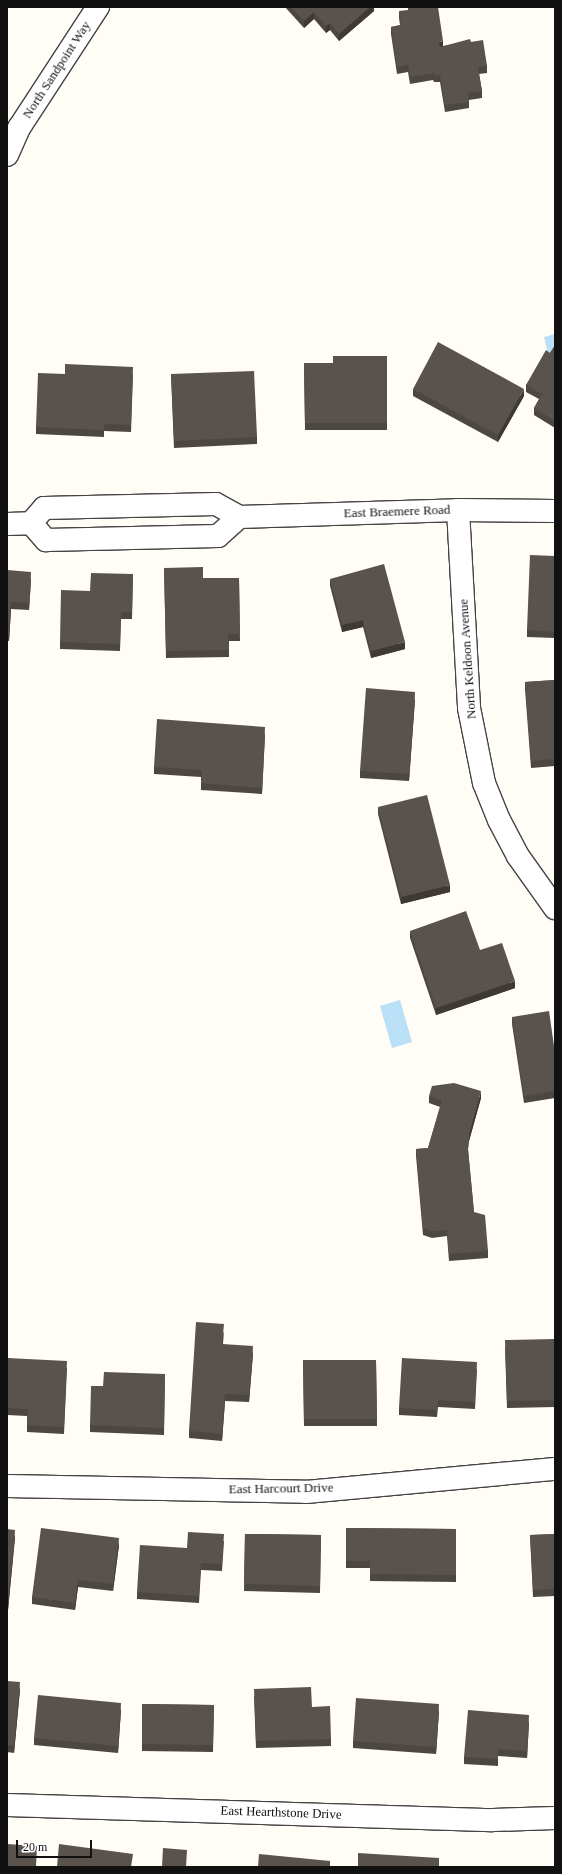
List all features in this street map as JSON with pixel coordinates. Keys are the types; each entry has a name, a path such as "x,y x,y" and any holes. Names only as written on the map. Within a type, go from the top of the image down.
{"street":[{"name":"North Sandpoint Way","path":"7,155 19,128 98,7"},
{"path":"7,524 31,523 44,508 216,504 239,517 218,536 46,540 31,523"},
{"name":"East Braemere Road","path":"239,517 458,510 555,511"},
{"name":"North Keldoon Avenue","path":"458,510 469,708 484,783 499,820 518,856 555,908"},
{"name":"East Harcourt Drive","path":"7,1486 306,1492 555,1469"},
{"name":"East Hearthstone Drive","path":"7,1805 493,1820 555,1818"}],"water":[{"path":"555,334 555,356 549,357 544,337"},
{"path":"400,1000 412,1042 392,1048 380,1006"}],"building":[{"path":"291,7 370,7 339,34 330,23 326,26 314,12 304,21"},
{"path":"408,7 438,7 443,41 439,42 440,47 470,39 471,42 483,40 487,66 478,67 482,91 468,93 469,102 445,105 440,75 434,75 433,73 410,77 408,65 397,67 391,27 401,25 399,11 408,10"},
{"path":"438,342 524,389 498,435 413,389"},
{"path":"555,345 555,421 534,408 542,394 526,385 546,350 550,353"},
{"path":"333,356 387,356 387,423 305,423 304,363 333,363"},
{"path":"65,364 133,367 131,425 104,424 104,430 36,427 38,373 65,374"},
{"path":"254,371 257,437 174,441 171,374"},
{"path":"530,555 555,556 555,632 527,630"},
{"path":"384,564 405,642 371,651 363,620 342,625 330,579"},
{"path":"203,567 203,578 239,578 240,634 228,634 229,650 166,651 164,568"},
{"path":"7,570 31,572 29,603 11,602 9,634 7,634"},
{"path":"91,573 133,574 132,612 121,612 120,644 60,642 61,590 90,591"},
{"path":"555,680 555,759 531,761 525,682"},
{"path":"366,688 415,692 409,774 360,771"},
{"path":"157,719 265,727 262,788 201,783 202,770 154,767"},
{"path":"427,795 450,885 401,897 378,807"},
{"path":"466,911 480,950 502,943 515,981 436,1008 410,931"},
{"path":"549,1011 555,1053 555,1091 524,1096 512,1017"},
{"path":"454,1083 481,1091 469,1134 468,1149 474,1212 485,1215 488,1251 449,1254 447,1230 432,1231 423,1228 416,1149 428,1148 442,1100 429,1096 432,1086"},
{"path":"196,1322 224,1324 222,1344 253,1346 249,1395 225,1394 222,1434 189,1431"},
{"path":"555,1339 555,1400 507,1401 505,1340"},
{"path":"7,1358 67,1361 64,1427 27,1425 28,1409 7,1408"},
{"path":"402,1358 477,1362 475,1402 438,1400 437,1410 399,1408"},
{"path":"303,1360 376,1360 377,1419 304,1419"},
{"path":"104,1372 165,1374 164,1428 90,1425 91,1386 103,1386"},
{"path":"41,1528 119,1538 113,1584 78,1580 75,1603 32,1597"},
{"path":"346,1528 456,1529 456,1575 370,1574 370,1561 346,1561"},
{"path":"7,1529 15,1530 8,1603 7,1603"},
{"path":"188,1532 224,1534 222,1564 201,1563 199,1596 137,1592 140,1545 187,1548"},
{"path":"245,1534 321,1535 320,1586 244,1584"},
{"path":"555,1534 555,1589 533,1590 530,1535"},
{"path":"7,1681 20,1682 14,1746 7,1745"},
{"path":"311,1687 312,1707 330,1706 331,1739 256,1741 254,1689"},
{"path":"38,1695 121,1703 118,1746 34,1738"},
{"path":"356,1698 439,1704 436,1747 353,1741"},
{"path":"142,1704 214,1705 213,1745 142,1744"},
{"path":"468,1710 529,1715 527,1751 498,1749 498,1759 464,1757"},
{"path":"7,1844 37,1846 36,1867 7,1867"},
{"path":"59,1844 133,1854 131,1867 57,1867"},
{"path":"163,1848 187,1850 186,1867 162,1867"},
{"path":"358,1853 439,1858 439,1867 358,1867"},
{"path":"259,1854 330,1861 330,1867 258,1867"}]}
